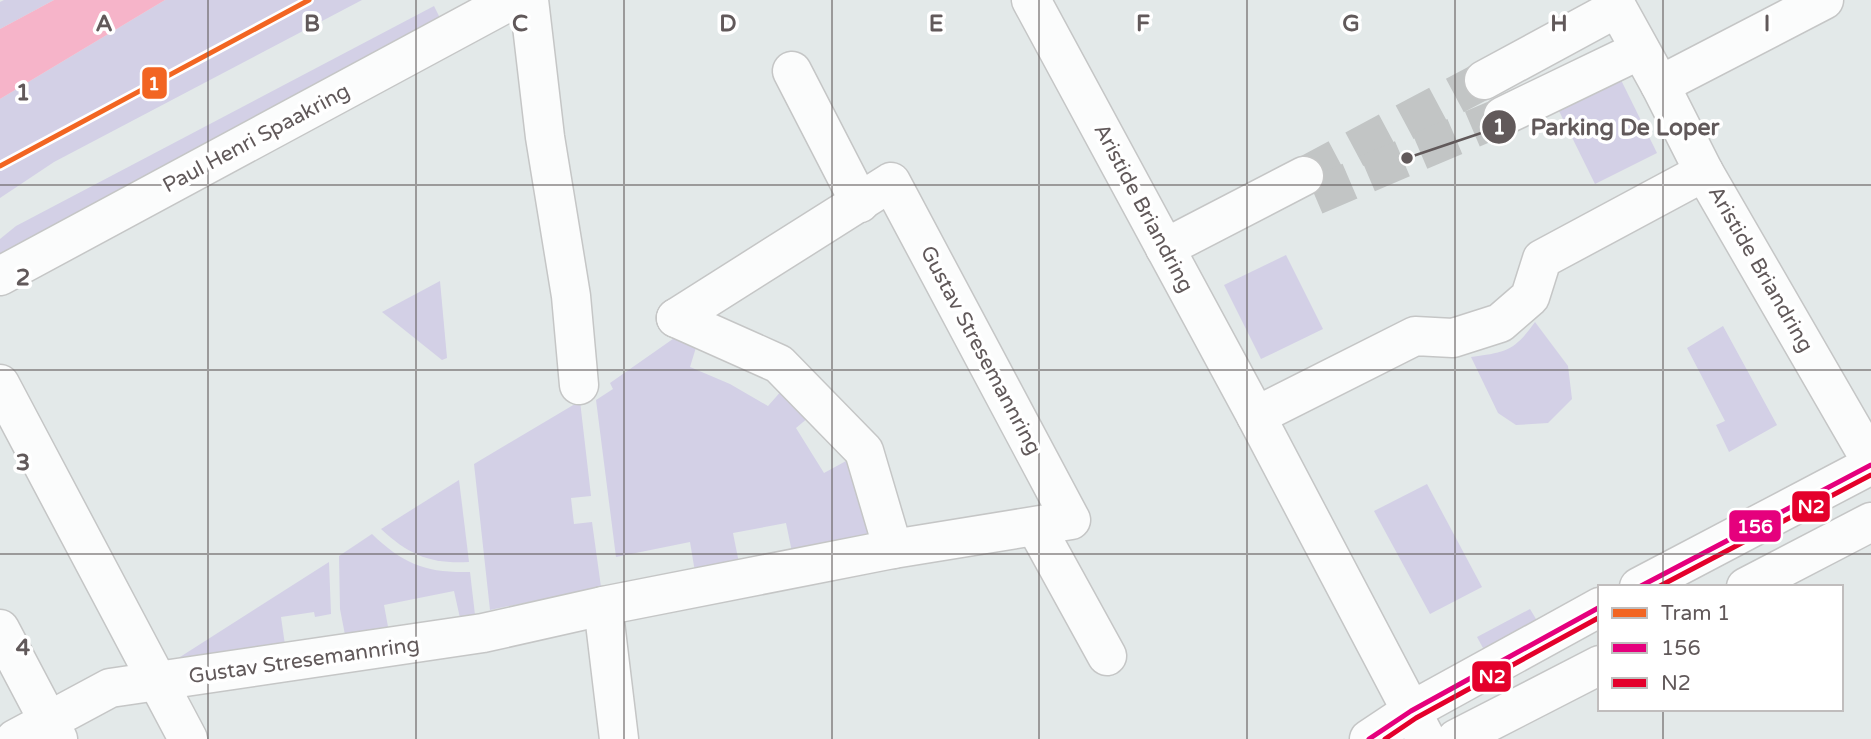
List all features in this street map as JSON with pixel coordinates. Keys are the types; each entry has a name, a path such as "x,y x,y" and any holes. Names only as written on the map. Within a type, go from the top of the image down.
{"street":[{"name":"Paul Henri Spaakring","path":"0,276 512,0"},
{"path":"529,0 545,137 571,296 579,385"},
{"name":"Aristide Briandring","path":"1031,0 1419,725"},
{"path":"1660,85 1824,0"},
{"path":"1484,80 1615,4 1704,172"},
{"path":"1503,116 1640,50"},
{"name":"Gustav Stresemannring","path":"792,71 876,192 1054,524 1107,656"},
{"name":"Aristide Briandring","path":"1256,416 1415,336 1453,338 1500,323 1530,297 1542,259 1704,172 1871,463"},
{"path":"1171,258 1310,186"},
{"path":"876,192 676,318 779,364 864,451 892,550"},
{"path":"0,384 188,739"},
{"path":"1643,585 1871,463"},
{"path":"1750,585 1871,522"},
{"name":"Gustav Stresemannring","path":"15,739 53,730 110,688 483,633 603,606 892,550 1054,524"},
{"path":"603,606 619,739"},
{"path":"1369,739 1419,725 1598,608"},
{"path":"0,629 53,730"},
{"path":"1455,739 1598,666"}],"shaded area":[{"path":"54,0 0,29 0,2"},
{"path":"54,0 165,0 0,99 0,29"},
{"path":"165,0 362,0 54,162 0,198 0,99"},
{"path":"434,6 443,24 0,262 0,239 16,226"},
{"path":"1621,80 1657,153 1595,184 1559,111"},
{"path":"1286,255 1323,329 1261,359 1224,285"},
{"path":"440,281 447,358 442,360 382,312"},
{"path":"1535,322 1568,366 1572,399 1548,423 1516,425 1498,413 1471,357 1509,349"},
{"path":"1723,326 1777,425 1729,452 1716,425 1725,421 1687,348"},
{"path":"680,334 698,341 690,367 730,384 768,406 783,389 815,412 796,428 824,473 846,461 859,492 868,534 792,552 786,523 733,533 739,563 695,572 690,542 616,557 596,400 613,389 610,383"},
{"path":"580,401 591,496 571,498 574,524 592,522 601,587 490,610 474,464"},
{"path":"459,480 469,562 443,561 421,556 381,529"},
{"path":"1427,484 1482,587 1430,614 1374,511"},
{"path":"372,534 394,553 416,565 440,571 470,572 475,615 460,618 454,591 384,605 389,632 346,640 340,609 339,556"},
{"path":"329,562 331,614 315,617 314,612 281,617 286,652 188,670 180,657"},
{"path":"1530,609 1542,629 1489,659 1477,637"}],"tunnel":[{"path":"1304,176 1484,80"},
{"path":"1315,196 1503,116"}],"tram line":[{"name":"1","path":"0,166 309,0"}],"transit line":[{"name":"156","path":"1643,585 1871,465"},
{"name":"N2","path":"1662,585 1871,475"},
{"name":"156","path":"1369,739 1411,711 1598,608"},
{"name":"N2","path":"1385,739 1416,718 1598,618"}],"place":[{"name":"Parking De Loper","path":"1407,158"}]}
